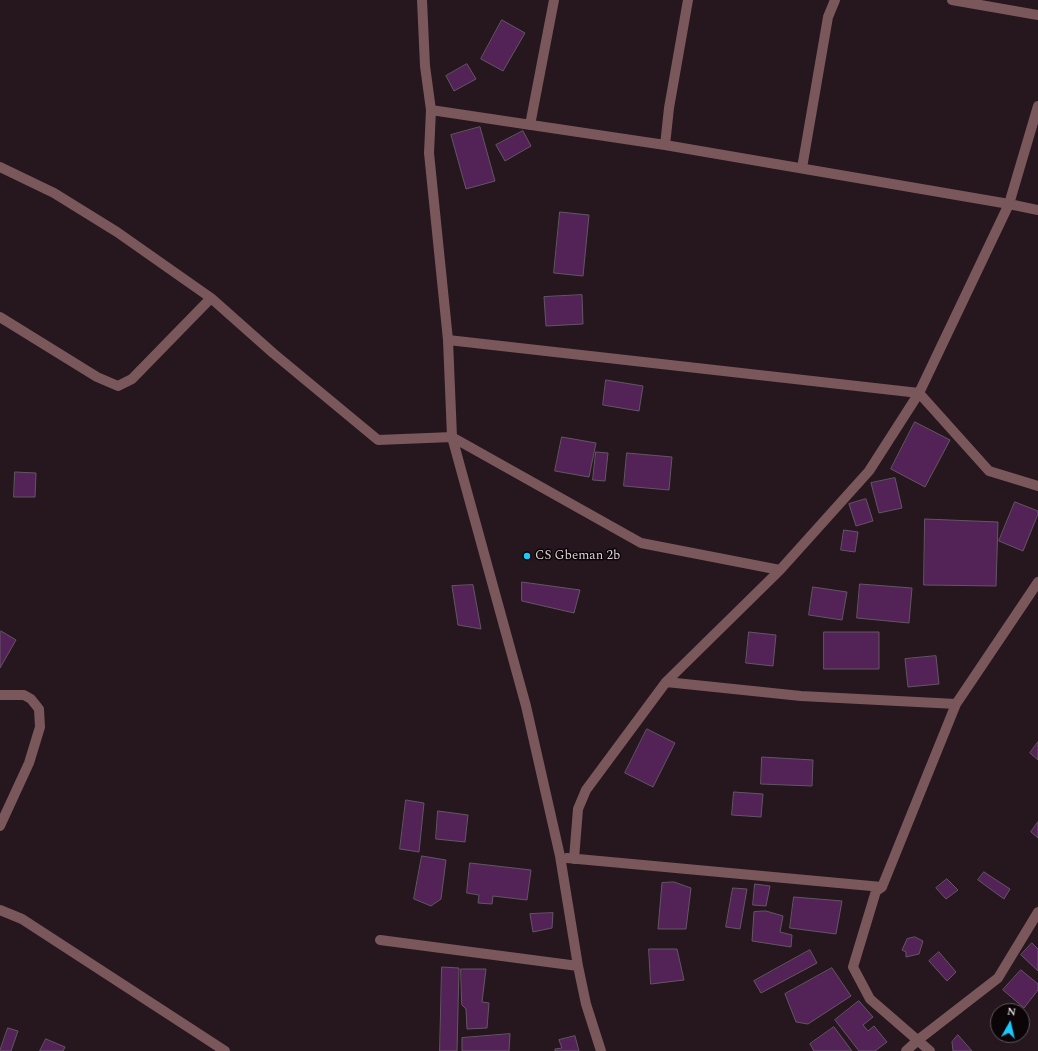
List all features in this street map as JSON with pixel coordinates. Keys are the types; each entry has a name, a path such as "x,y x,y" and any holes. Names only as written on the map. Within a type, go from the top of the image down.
{"street":[{"path":"422,0 424,66 431,110 429,153 448,340 452,437 526,706 560,856 578,966 586,1004 601,1051"},
{"path":"530,125 554,0"},
{"path":"665,145 668,108 688,0"},
{"path":"802,168 828,17 835,0"},
{"path":"952,0 1038,15"},
{"path":"574,859 578,809 586,790 666,682 780,570 869,471 919,393 1009,204 1038,106"},
{"path":"431,110 665,145 1038,210"},
{"path":"0,167 54,193 117,232 211,298 273,353 378,440 452,437 641,543 780,570"},
{"path":"0,317 97,377 118,386 132,380 211,298"},
{"path":"448,340 919,393 989,471 1038,486"},
{"path":"930,1051 870,999 853,967 876,892 882,887 956,704 1038,582"},
{"path":"666,682 801,696 956,704"},
{"path":"0,694 24,695 31,699 39,710 40,727 29,763 0,826"},
{"path":"560,856 574,859 882,887"},
{"path":"0,910 22,919 225,1051"},
{"path":"906,1051 998,978 1038,912"},
{"path":"380,940 578,966"}],"building":[{"path":"502,20 525,33 503,71 481,59"},
{"path":"467,64 476,79 454,91 446,76"},
{"path":"480,127 495,181 466,189 451,135"},
{"path":"523,131 531,146 505,161 496,145"},
{"path":"560,212 589,215 583,276 554,273"},
{"path":"582,295 583,324 546,326 544,297"},
{"path":"606,380 643,386 639,411 603,405"},
{"path":"915,422 950,440 925,487 891,469"},
{"path":"562,437 596,443 589,477 555,471"},
{"path":"596,452 608,453 605,481 593,480"},
{"path":"627,453 672,457 669,490 624,486"},
{"path":"15,472 36,473 35,497 14,497"},
{"path":"895,478 902,508 879,513 871,483"},
{"path":"866,499 873,521 856,526 849,504"},
{"path":"1015,502 1038,511 1023,551 999,541"},
{"path":"925,519 998,522 996,586 924,585"},
{"path":"844,530 858,532 855,552 841,550"},
{"path":"522,582 580,590 574,613 522,601"},
{"path":"860,584 912,588 909,623 857,618"},
{"path":"473,585 481,629 458,625 452,586"},
{"path":"813,587 847,592 842,620 809,615"},
{"path":"1,631 16,640 0,668 0,632"},
{"path":"749,632 776,635 773,666 746,663"},
{"path":"824,632 879,632 879,669 824,669"},
{"path":"936,656 939,684 908,687 905,659"},
{"path":"647,729 675,743 653,787 625,773"},
{"path":"1038,742 1038,760 1030,753"},
{"path":"762,757 813,760 812,786 761,784"},
{"path":"734,792 763,794 761,817 732,815"},
{"path":"406,800 424,803 419,852 400,849"},
{"path":"438,811 468,815 465,842 436,839"},
{"path":"1038,822 1038,838 1031,832"},
{"path":"422,856 446,860 441,899 431,906 414,899"},
{"path":"470,863 531,870 527,900 493,896 492,904 478,903 479,895 467,893"},
{"path":"984,872 1010,889 1004,899 978,880"},
{"path":"947,879 958,890 946,899 936,888"},
{"path":"674,882 691,888 686,929 658,929 662,883"},
{"path":"755,884 770,886 766,906 753,905"},
{"path":"733,888 747,889 740,929 726,927"},
{"path":"794,897 842,901 836,934 790,928"},
{"path":"766,911 783,916 780,932 792,935 791,947 752,941 754,912"},
{"path":"553,913 552,928 533,932 530,914"},
{"path":"915,937 923,941 919,954 906,957 906,952 902,950 907,939"},
{"path":"1032,943 1038,949 1038,971 1021,955"},
{"path":"649,949 677,949 684,980 651,984"},
{"path":"810,950 817,963 761,993 754,981"},
{"path":"939,952 956,972 947,981 929,961"},
{"path":"442,967 459,968 457,1051 440,1051"},
{"path":"832,968 851,996 808,1024 796,1022 785,994"},
{"path":"461,969 486,969 482,1002 489,1003 487,1028 467,1029 466,1009 462,1005"},
{"path":"1021,970 1038,984 1038,990 1028,1003 1018,1003 1003,990"},
{"path":"859,1001 873,1017 863,1025 868,1031 874,1026 887,1042 875,1051 859,1051 835,1020"},
{"path":"834,1027 852,1051 814,1051 810,1044"},
{"path":"8,1028 18,1031 11,1051 0,1051"},
{"path":"510,1034 509,1051 462,1051 462,1038"},
{"path":"958,1035 972,1051 953,1051 952,1042"},
{"path":"575,1036 579,1051 555,1051 555,1049 562,1048 559,1040"},
{"path":"46,1039 65,1047 63,1051 40,1051"}],"place":[{"name":"CS Gbeman 2b","path":"527,556"}]}
